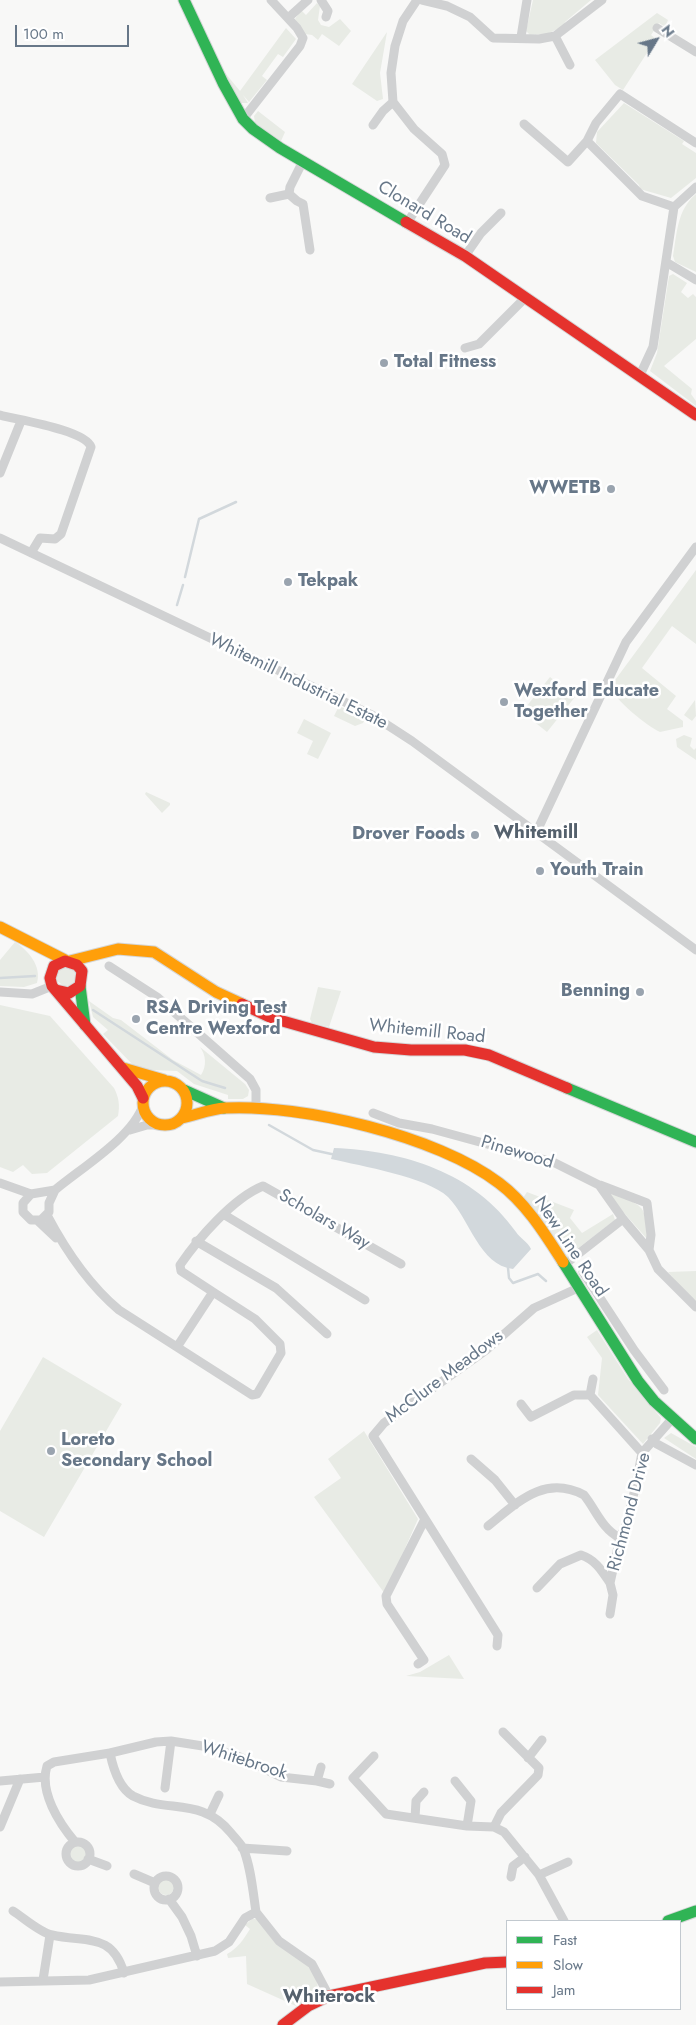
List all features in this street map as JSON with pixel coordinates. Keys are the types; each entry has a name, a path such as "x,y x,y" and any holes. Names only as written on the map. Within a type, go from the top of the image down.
{"street":[{"name":"Clonard Road","path":"184,0 223,83 243,119 252,129 465,256 696,415"},
{"path":"243,119 300,46 303,38 271,0"},
{"path":"288,18 308,0"},
{"path":"321,0 328,11 326,17"},
{"path":"407,223 445,165 442,154 414,128 393,102 391,73 395,46 403,21 417,0"},
{"path":"422,0 447,3 470,17 493,38 521,37 538,39 555,36 602,0"},
{"path":"521,37 527,0"},
{"path":"657,28 696,52"},
{"path":"555,36 570,65"},
{"path":"524,124 568,162 587,141 596,123 620,94 696,143"},
{"path":"373,125 383,111 393,102"},
{"path":"587,141 642,196 674,207"},
{"path":"289,194 290,187 303,161"},
{"path":"640,375 653,347 674,207 696,187"},
{"path":"270,198 289,194"},
{"path":"289,194 296,201 306,202 310,250"},
{"path":"465,256 481,233 501,213"},
{"path":"666,262 696,280"},
{"path":"465,348 479,344 525,298"},
{"path":"0,415 21,421 38,422 56,428 84,439 91,447 61,534 55,539 40,538 31,553"},
{"path":"0,473 21,421"},
{"name":"Whitemill Industrial Estate","path":"0,538 372,714 416,744 696,950"},
{"path":"536,832 626,642 696,547"},
{"path":"0,927 79,966 85,1025"},
{"path":"31,943 44,960 53,984 137,1086 148,1118 161,1125"},
{"name":"Whitemill Road","path":"67,960 118,949 154,952 242,1006 272,1018 374,1047 411,1050 459,1049 489,1055 696,1142"},
{"path":"53,984 67,994 72,993 99,954"},
{"path":"53,984 55,965 67,960"},
{"path":"109,966 157,997 250,1079 256,1090 256,1109"},
{"path":"0,992 32,994 53,984"},
{"path":"122,1068 135,1074 178,1084 184,1090 187,1105 181,1118 168,1125 147,1125 130,1130"},
{"path":"164,1080 150,1086 140,1114 130,1130 55,1190 49,1203 47,1216 62,1244 94,1287 110,1302 177,1346 213,1292"},
{"name":"New Line Road","path":"184,1090 224,1108"},
{"name":"New Line Road","path":"181,1118 224,1108 256,1109 332,1119 428,1145 453,1155 500,1182 541,1230 622,1358 654,1401 696,1439"},
{"name":"Pinewood","path":"373,1113 399,1123 432,1129 552,1162 599,1185 647,1203 651,1235 649,1250"},
{"path":"428,1145 432,1129"},
{"path":"4,1184 36,1194 49,1203"},
{"path":"4,1184 22,1203 25,1216 38,1221 62,1244"},
{"name":"Pinewood","path":"599,1185 623,1219 649,1250 658,1269 696,1307"},
{"name":"Scholars Way","path":"177,1346 252,1395 256,1394 281,1353 280,1344 255,1319 180,1269 196,1241 223,1214 263,1186 401,1264"},
{"path":"22,1203 36,1194 55,1190"},
{"path":"223,1214 365,1300"},
{"path":"38,1221 47,1216"},
{"path":"564,1265 623,1219"},
{"path":"196,1241 276,1288 327,1334"},
{"path":"582,1272 634,1350 664,1390"},
{"name":"McClure Meadows","path":"497,1646 498,1635 373,1436 375,1432 432,1386 486,1350 534,1308 578,1288"},
{"path":"622,1358 634,1350"},
{"path":"590,1395 593,1379"},
{"path":"520,1404 531,1417 574,1395 590,1395 642,1453"},
{"name":"Richmond Drive","path":"610,1614 613,1595 610,1583 642,1453 652,1439 672,1419"},
{"path":"652,1439 657,1444 696,1464"},
{"path":"471,1459 496,1480 515,1505"},
{"path":"488,1526 540,1488 576,1490 584,1495 601,1522 612,1534 620,1538"},
{"path":"418,1664 424,1660 387,1604 386,1596 425,1519"},
{"path":"537,1588 560,1564 582,1555 590,1558 610,1583"},
{"path":"494,1826 501,1813 538,1775 539,1768 502,1732"},
{"path":"528,1758 542,1740"},
{"path":"165,1788 171,1741"},
{"name":"Whitebrook","path":"45,1777 47,1766 54,1762 110,1753 156,1742 171,1741 209,1747 240,1757 281,1777 330,1784"},
{"path":"110,1753 114,1770 122,1785 133,1796 150,1802 184,1806 210,1814 227,1828 242,1848 256,1912 279,1941 312,1964 329,1996"},
{"path":"374,1756 353,1778 386,1814 467,1826 494,1826 504,1832 539,1875 563,1920"},
{"path":"318,1781 321,1767"},
{"path":"0,1781 45,1777 51,1803 60,1824 75,1842 86,1845 89,1852 88,1859 79,1865 68,1861 66,1850 75,1842"},
{"path":"0,1827 20,1779"},
{"path":"455,1781 471,1800 467,1826"},
{"path":"415,1818 416,1801 424,1792"},
{"path":"210,1814 219,1795"},
{"path":"242,1848 287,1851"},
{"path":"511,1877 514,1866 525,1857"},
{"path":"88,1859 107,1866"},
{"path":"539,1875 568,1862"},
{"path":"134,1874 155,1883"},
{"path":"169,1899 177,1891 175,1880 164,1876 155,1883 154,1890 158,1897 169,1899 182,1917 191,1936 197,1956"},
{"path":"13,1911 50,1934 102,1942 119,1956 124,1973"},
{"path":"0,1982 89,1980 197,1956 223,1948 245,1918 256,1912"},
{"path":"671,1920 696,1912"},
{"path":"43,1980 50,1934"},
{"path":"283,2025 308,2006 329,1996 485,1963 506,1962"}],"shaded area":[{"path":"533,0 591,0 565,22 564,26 547,34 530,35 526,31"},
{"path":"317,3 320,6 318,20 321,25 329,27 340,19 351,31 339,46 322,34 318,40 312,35 305,34 295,19 301,10 306,15"},
{"path":"657,13 668,20 665,27 659,23 651,35 656,39 623,90 615,85 595,60"},
{"path":"286,28 296,39 283,57 278,54 262,76 267,80 249,102 243,95 248,103 240,103 221,68 240,91"},
{"path":"387,32 380,73 383,99 377,101 352,84"},
{"path":"624,103 684,141 682,144 696,153 696,178 671,198 640,189 639,185 596,143 597,132"},
{"path":"258,111 285,132 281,141 255,123 254,116"},
{"path":"696,194 696,272 675,262 673,256 681,215"},
{"path":"673,274 687,283 681,292 688,298 693,294 696,297 696,339 664,366 692,389 691,394 696,401 696,406 650,371 657,353 669,276"},
{"path":"696,570 696,644 672,626 642,668 676,696 667,709 683,721 683,727 660,732 632,712 610,687"},
{"path":"550,677 575,697 547,732 522,712"},
{"path":"695,700 696,716 692,721 684,715"},
{"path":"339,706 366,718 363,723 355,726 334,716"},
{"path":"304,719 331,733 318,759 307,754 313,741 297,733"},
{"path":"684,735 692,738 690,746 694,750 696,748 696,760 677,747 676,739"},
{"path":"146,792 170,803 170,805 162,813 145,794"},
{"path":"15,942 25,949 33,959 38,971 37,983 24,987 0,986 0,960"},
{"path":"70,965 78,977 72,986 65,987 56,980 57,970"},
{"path":"318,987 341,991 329,1027 312,1023 310,1019"},
{"path":"89,1001 113,1018 121,1020 173,1060 201,1075 205,1061 204,1053 200,1047 245,1084 249,1090 248,1096 243,1099 228,1099 228,1095 194,1084 177,1071 151,1070 133,1065 103,1034 108,1030 93,1017"},
{"path":"0,1005 50,1016 114,1088 118,1098 118,1116 47,1173 32,1174 23,1165 13,1172 0,1167"},
{"path":"334,1148 386,1154 411,1160 436,1169 458,1180 480,1194 499,1211 531,1249 513,1269 501,1266 483,1250 456,1206 448,1197 438,1190 410,1178 331,1159"},
{"path":"527,1192 574,1210 570,1218 582,1233 613,1214 615,1220 568,1256 523,1198"},
{"path":"610,1192 641,1207 646,1218 648,1240 609,1196"},
{"path":"696,1271 696,1301 686,1293 668,1272"},
{"path":"597,1330 628,1379 661,1418 660,1423 643,1444 598,1395 602,1358 587,1337"},
{"path":"43,1357 122,1404 44,1537 0,1511 0,1431"},
{"path":"364,1431 418,1519 385,1594 314,1497 341,1478 328,1459"},
{"path":"671,1433 696,1447 696,1459 664,1438"},
{"path":"449,1655 464,1679 406,1676 420,1672"},
{"path":"78,1846 84,1848 86,1854 84,1860 78,1862 72,1860 70,1854 72,1848"},
{"path":"166,1879 172,1881 174,1887 172,1893 166,1895 160,1893 158,1887 160,1881"},
{"path":"252,1919 258,1919 286,1943 307,1965 315,1976 318,1986 316,1995 296,2006 247,1984 246,1956 228,1958 227,1954 243,1940 250,1929 245,1925"}],"waterway":[{"path":"185,577 199,519 236,502"},
{"path":"177,605 183,585"},
{"path":"0,978 35,976"},
{"path":"93,1010 202,1081 225,1088"},
{"path":"269,1125 313,1150 336,1155"},
{"path":"508,1268 509,1278 513,1283 538,1274 546,1281"}],"traffic: fast":[{"path":"184,0 223,83 243,119 253,129 280,148 406,222"},
{"path":"80,986 85,1025"},
{"path":"567,1088 696,1142"},
{"path":"184,1090 224,1108"},
{"path":"563,1262 638,1381 654,1401 696,1439"},
{"path":"671,1920 696,1911"}],"traffic: slow":[{"path":"0,927 65,960"},
{"path":"70,961 118,949 154,952 216,992 242,1004"},
{"path":"123,1068 164,1080"},
{"path":"169,1081 181,1087 186,1094 187,1103 186,1112 181,1119 174,1124 161,1125 153,1122 146,1115 143,1099 146,1091 153,1084 169,1081"},
{"path":"181,1118 225,1108 292,1111 368,1126 441,1151 473,1166 509,1191 534,1220 563,1262"}],"traffic: jam":[{"path":"406,222 465,256 696,415"},
{"path":"56,990 69,993 80,986 82,971 77,965 65,961 54,966 50,978 52,986 137,1086 143,1098"},
{"path":"242,1004 272,1018 374,1047 411,1050 465,1050 489,1055 567,1088"},
{"path":"283,2025 308,2006 329,1996 485,1963 506,1962"}],"place":[{"name":"Total Fitness","path":"384,363"},
{"name":"WWETB","path":"611,489"},
{"name":"Tekpak","path":"288,582"},
{"name":"Wexford Educate Together","path":"504,702"},
{"name":"Drover Foods","path":"475,835"},
{"name":"Youth Train","path":"540,871"},
{"name":"Benning","path":"640,992"},
{"name":"RSA Driving Test Centre Wexford","path":"136,1019"},
{"name":"Loreto Secondary School","path":"51,1451"}],"district":[{"name":"Whitemill","path":"536,833"},
{"name":"Whiterock","path":"329,1997"}]}
